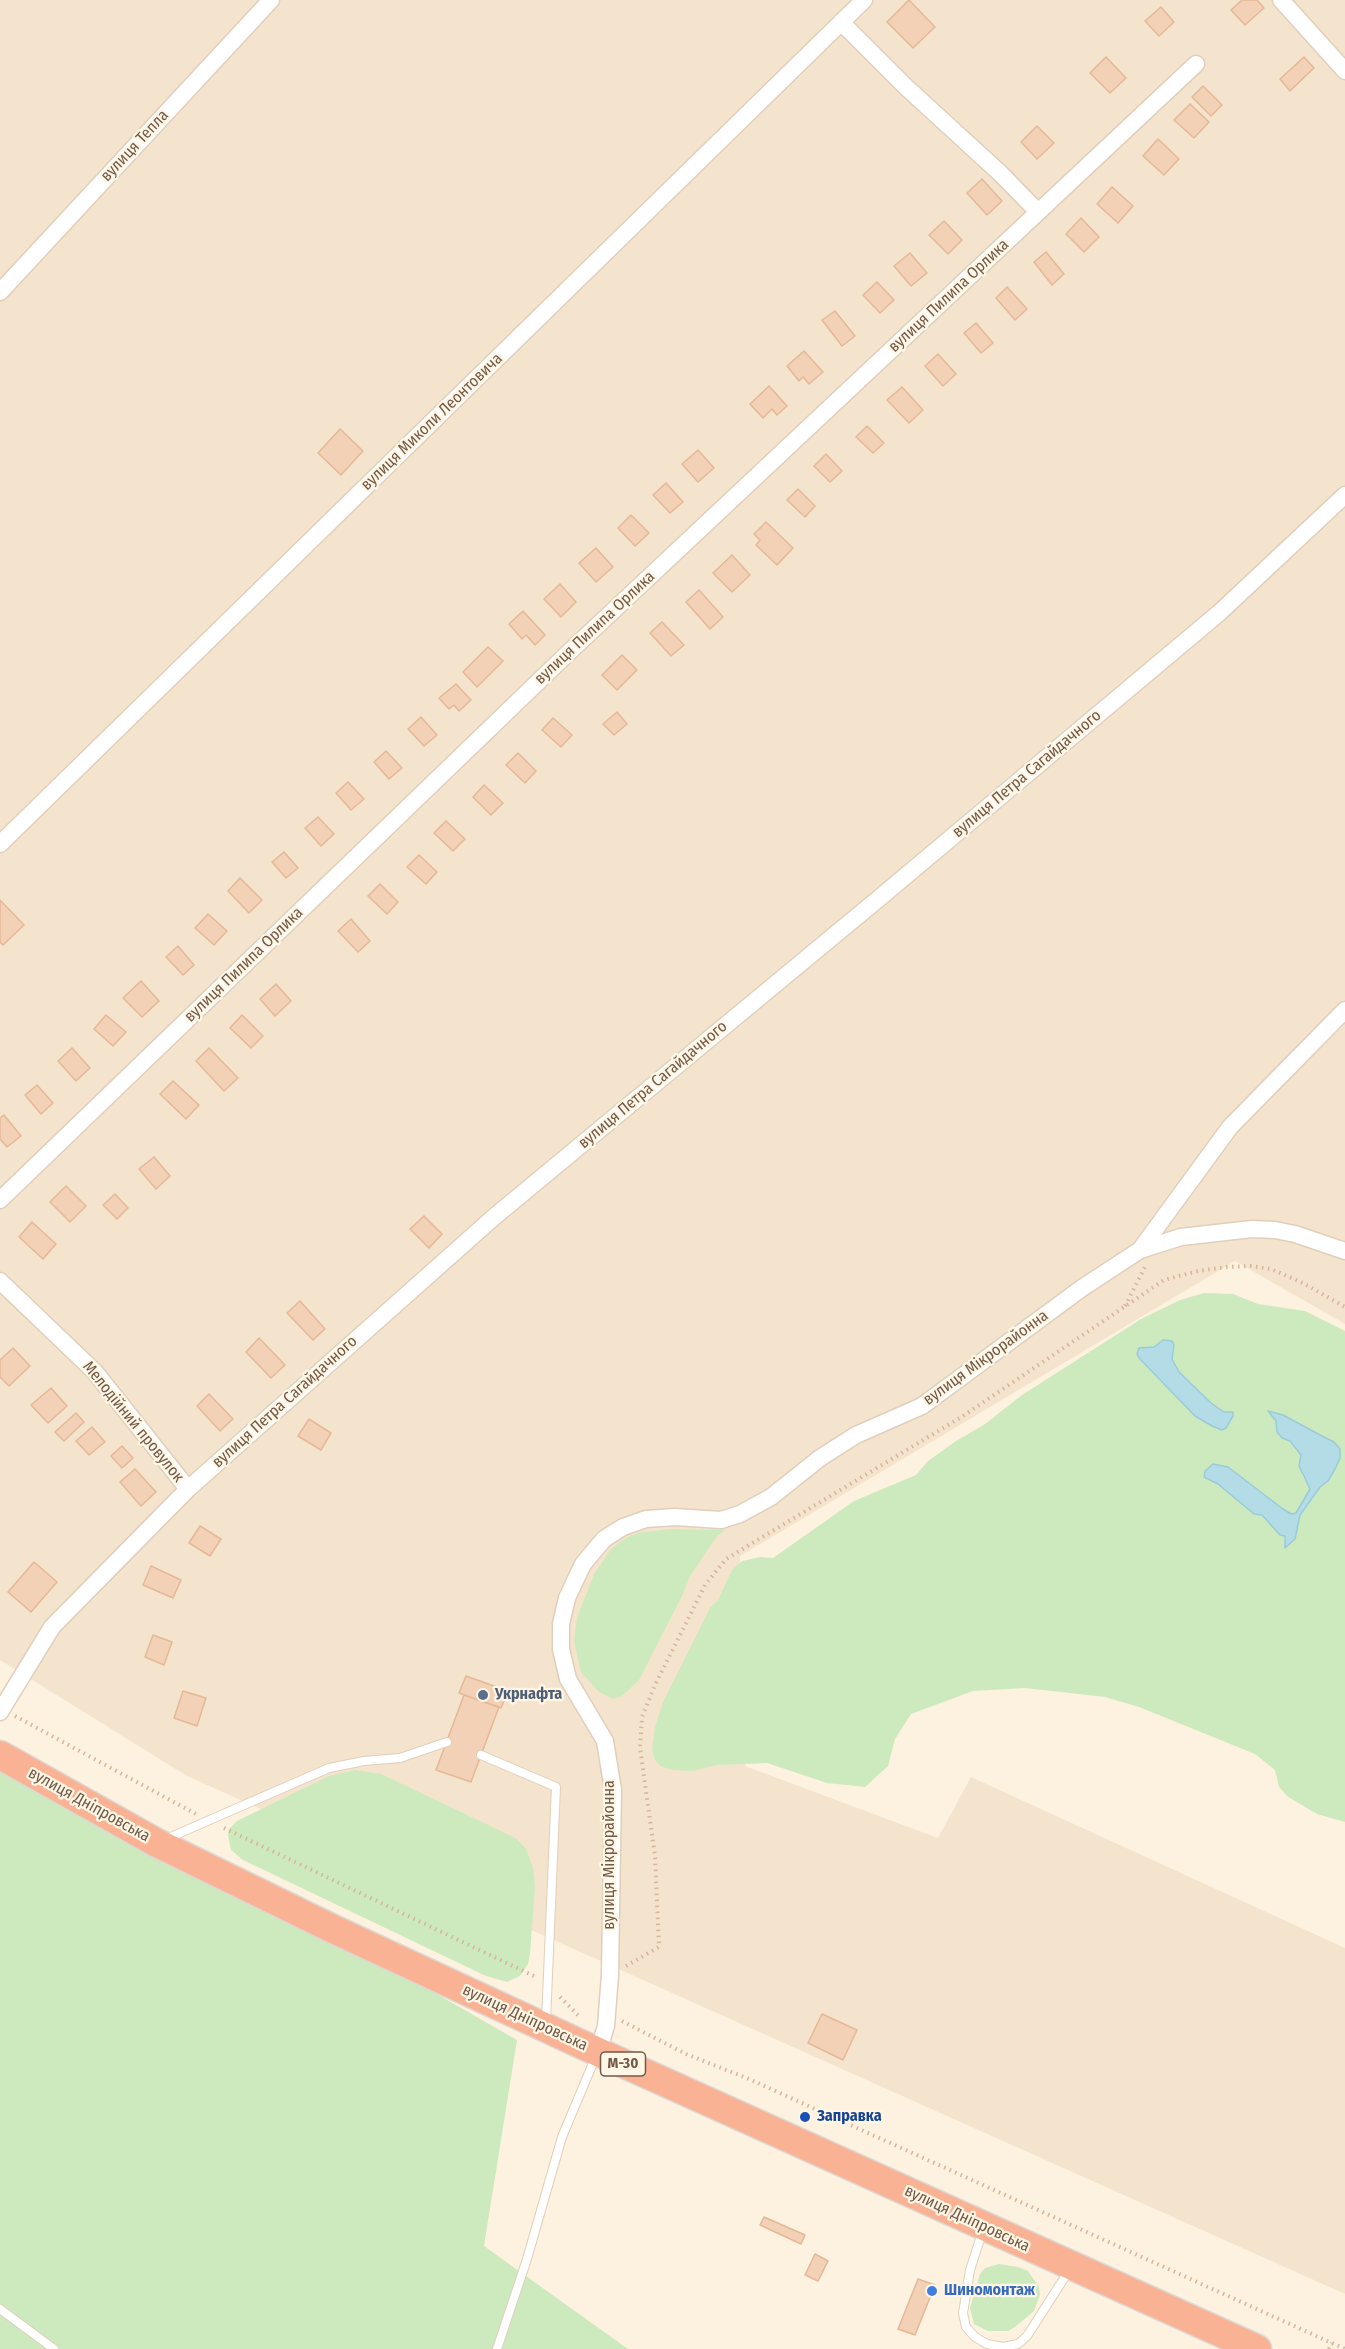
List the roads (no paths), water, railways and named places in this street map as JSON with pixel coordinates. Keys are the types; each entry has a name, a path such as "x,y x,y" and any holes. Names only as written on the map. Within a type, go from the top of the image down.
{"highway":[{"name":"вулиця Дніпровська","path":"0,1755 158,1843 333,1929 598,2052 1251,2348"}],"street":[{"name":"вулиця Тепла","path":"0,292 271,0"},
{"name":"вулиця Миколи Леонтовича","path":"0,844 864,0"},
{"path":"1281,0 1345,71"},
{"path":"841,22 1038,212"},
{"name":"вулиця Пилипа Орлика","path":"0,1200 558,663 1196,64"},
{"name":"вулиця Петра Сагайдачного","path":"1,1711 52,1627 188,1489 503,1209 1219,613 1345,495"},
{"name":"вулиця Мікрорайонна","path":"598,2052 607,2015 610,1975 613,1790 605,1741 568,1679 561,1648 561,1624 567,1598 583,1564 604,1539 623,1527 646,1519 675,1516 721,1520 740,1514 771,1497 820,1458 856,1435 922,1406 1082,1288 1140,1250 1230,1127 1345,1010"},
{"path":"1140,1250 1180,1237 1252,1229 1295,1234 1345,1251"},
{"name":"Мелодійний провулок","path":"0,1281 95,1372 188,1489"}],"lane":[{"path":"158,1843 329,1768 364,1761 400,1758 447,1742"},
{"path":"481,1755 556,1787 546,2028"},
{"path":"497,2349 527,2259 562,2137 598,2052"},
{"path":"984,2227 970,2270 963,2313 966,2327 975,2337 987,2344 1003,2347 1018,2344 1027,2336 1071,2267"},
{"path":"0,2309 54,2349"}],"water":[{"path":"1163,1340 1172,1341 1174,1345 1172,1359 1179,1372 1211,1403 1224,1412 1233,1412 1226,1428 1222,1430 1195,1416 1140,1359 1137,1354 1139,1348 1154,1347"},
{"path":"1268,1411 1283,1415 1334,1442 1340,1449 1340,1458 1335,1469 1300,1515 1295,1539 1285,1548 1285,1536 1280,1535 1262,1515 1254,1514 1218,1484 1204,1477 1205,1471 1213,1464 1228,1467 1283,1509 1291,1514 1296,1513 1310,1489 1299,1466 1301,1455 1290,1441 1282,1438 1277,1432 1276,1421"}],"place":[{"name":"Укрнафта","path":"483,1695"},
{"name":"Заправка","path":"805,2117"},
{"name":"Шиномонтаж","path":"932,2291"}]}
